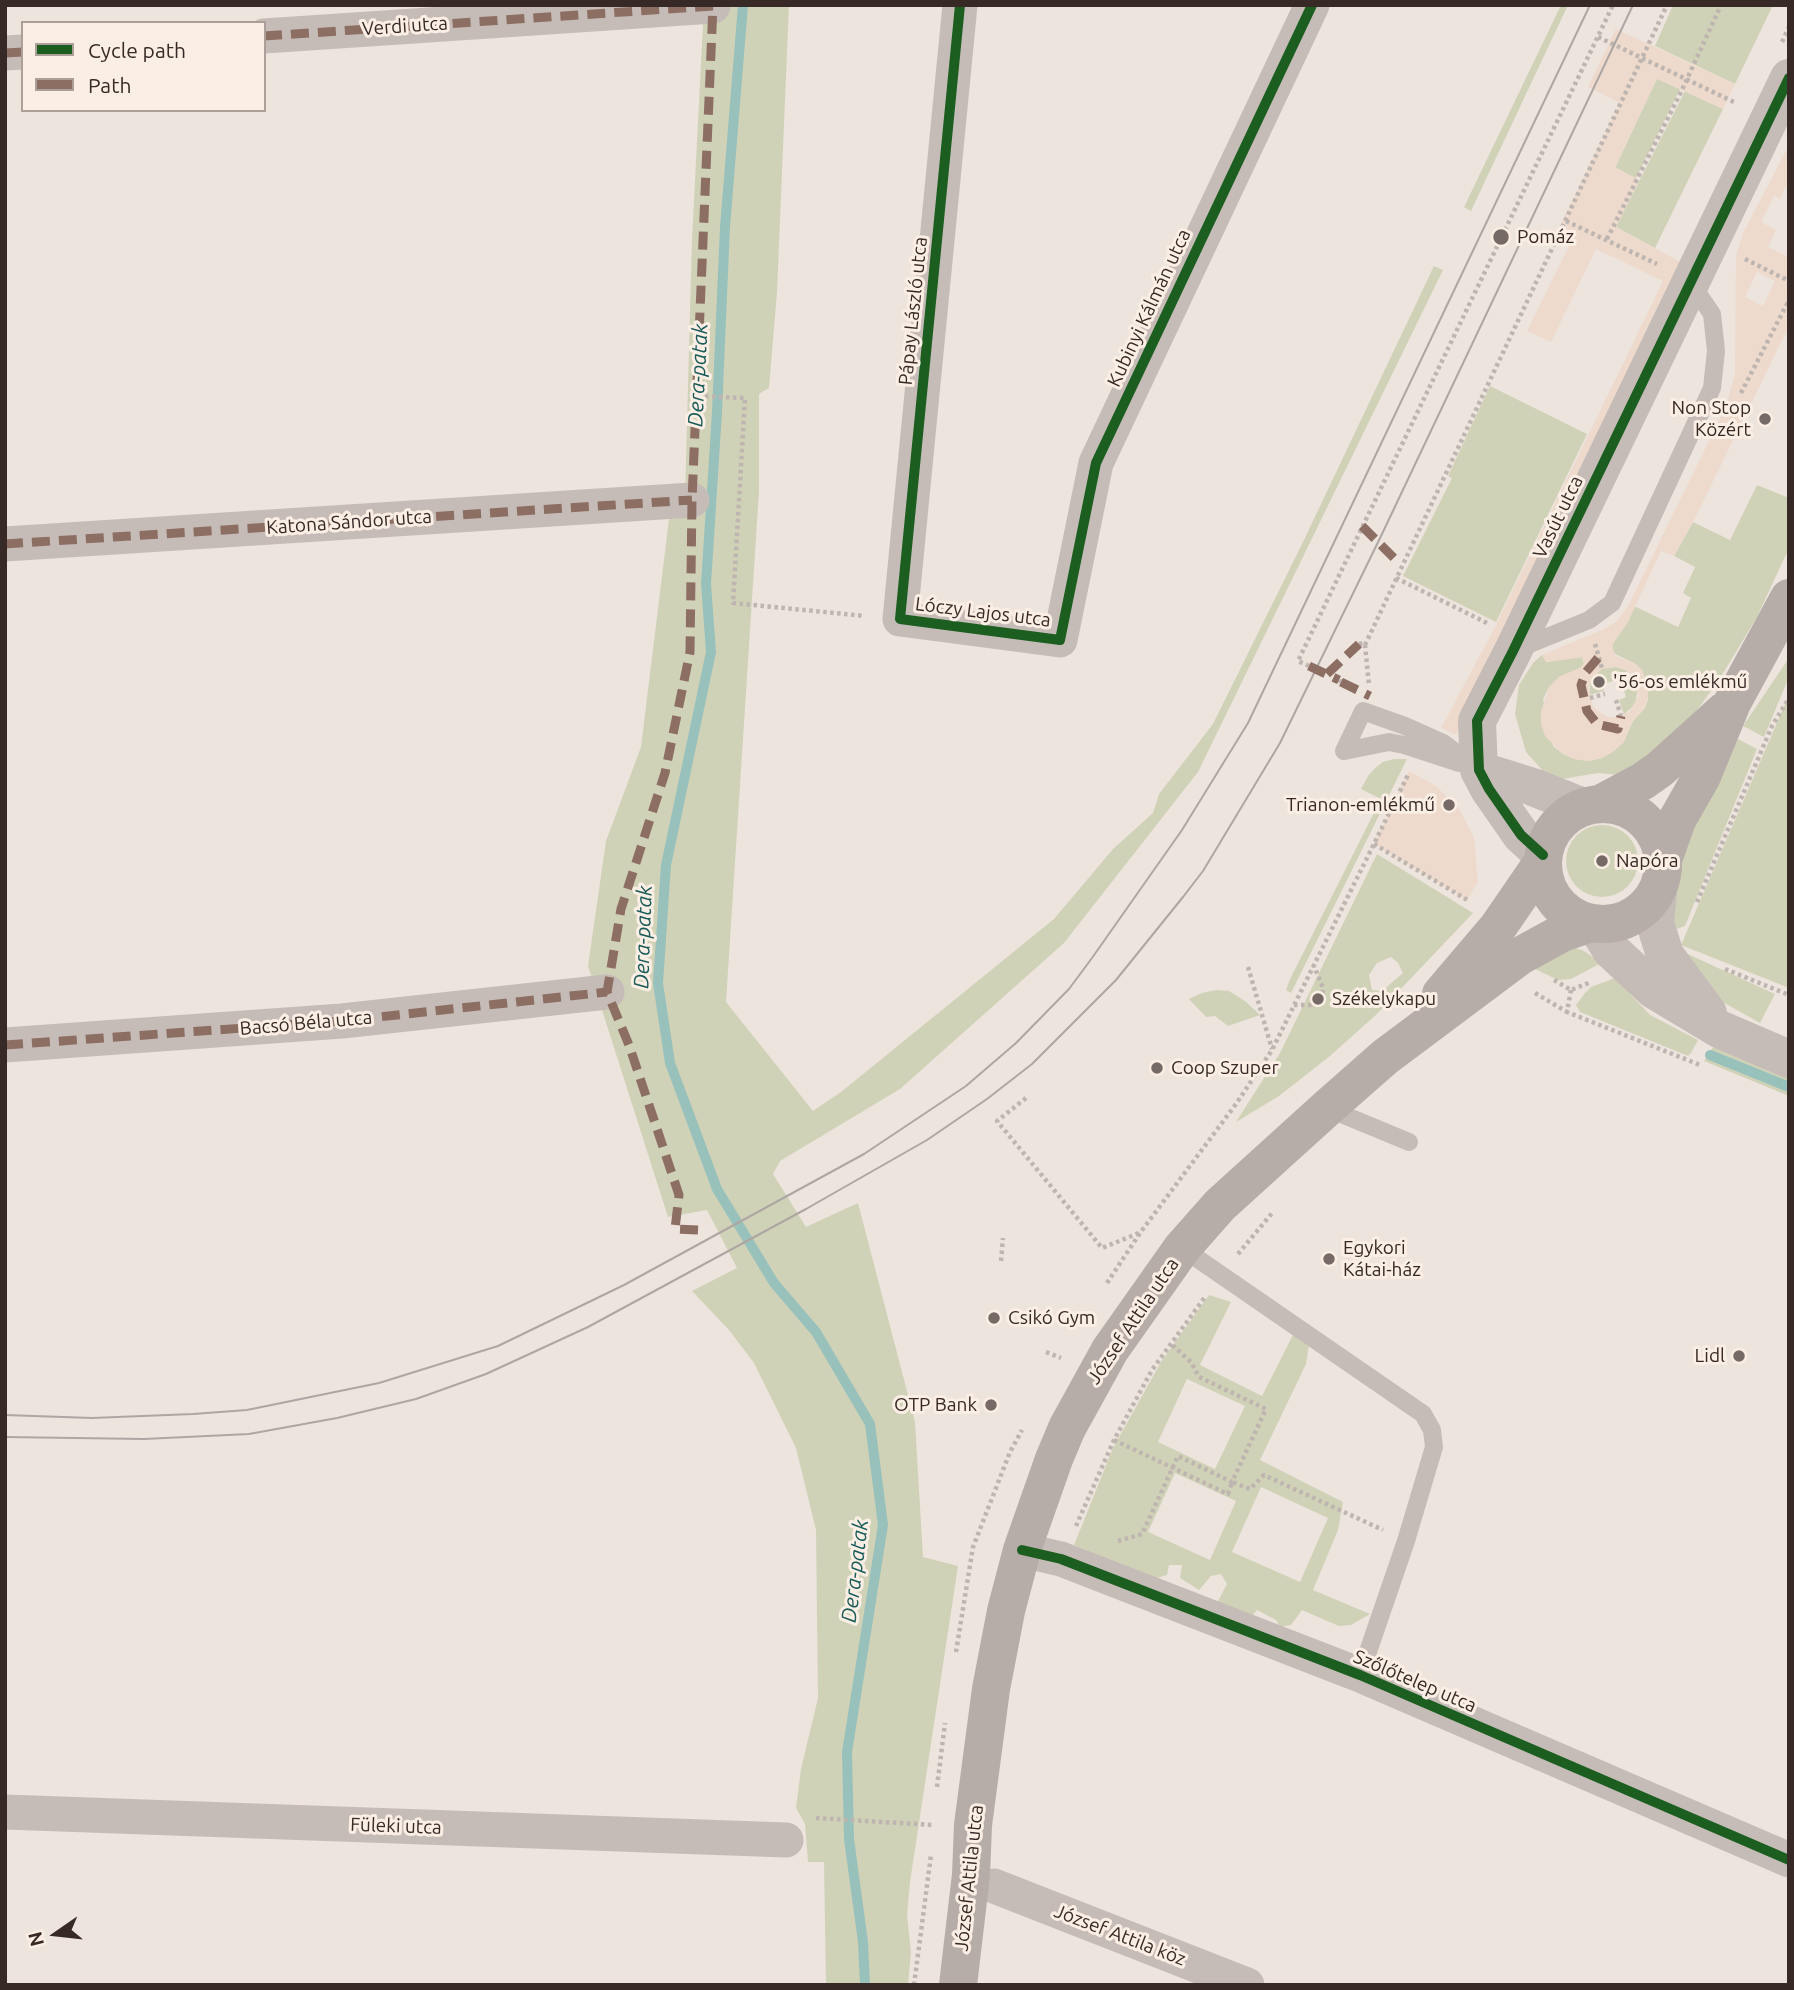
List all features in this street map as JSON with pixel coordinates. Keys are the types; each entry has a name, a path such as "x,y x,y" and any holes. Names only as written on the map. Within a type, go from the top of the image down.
{"main road":[{"path":"1542,859 1545,882 1554,900 1568,914 1591,924 1614,924 1632,918 1647,906 1677,820 1702,776 1732,703 1789,597"},
{"path":"1385,1057 1478,953 1542,859 1550,834 1564,818 1634,786 1660,769 1732,703"},
{"path":"1591,805 1618,806 1636,813 1650,825 1659,842 1660,875"},
{"name":"József Attila utca","path":"958,1985 982,1880 974,1825 991,1689 1006,1611 1022,1550 1066,1428 1110,1350 1182,1248 1220,1205 1327,1108 1385,1057 1520,956 1562,933 1591,924"}],"street":[{"name":"Pápay László utca","path":"901,619 960,5"},
{"name":"Kubinyi Kálmán utca","path":"1060,640 1096,463 1312,5"},
{"name":"Verdi utca","path":"266,36 713,6"},
{"name":"Vasút utca","path":"1479,770 1477,721 1504,639 1690,282 1789,78"},
{"name":"Katona Sándor utca","path":"5,544 692,500"},
{"name":"Lóczy Lajos utca","path":"901,619 1060,640"},
{"path":"1479,770 1591,805"},
{"path":"1479,770 1521,835 1542,859"},
{"path":"1660,875 1655,923 1665,955 1719,1029"},
{"path":"1591,924 1611,950 1654,990 1719,1029 1789,1059"},
{"name":"Bacsó Béla utca","path":"5,1045 342,1021 607,992"},
{"name":"Szőlőtelep utca","path":"1022,1550 1061,1559 1360,1675 1789,1860"},
{"name":"Füleki utca","path":"5,1812 799,1829"},
{"name":"József Attila köz","path":"982,1880 1247,1985"}],"lane":[{"path":"1504,639 1589,620 1612,603 1712,388 1716,351 1712,314 1690,282"},
{"path":"1363,711 1443,743 1479,770 1438,755 1389,742 1344,751 1363,711"},
{"path":"1327,1108 1409,1142"},
{"path":"1182,1248 1423,1414 1432,1430 1434,1447 1406,1541 1360,1675"}],"path":[{"path":"1308,666 1298,661 1613,5"},
{"path":"1370,696 1362,645 1396,579 1400,563 1566,221 1667,5"},
{"path":"1607,239 1721,5"},
{"path":"1598,37 1739,104"},
{"path":"1566,221 1690,282"},
{"path":"1741,257 1789,281"},
{"path":"698,396 745,398 733,603 901,619"},
{"path":"1396,579 1504,639"},
{"path":"1598,658 1602,668"},
{"path":"1590,698 1605,694"},
{"path":"1697,902 1772,726 1789,698"},
{"path":"1616,701 1621,716"},
{"path":"1409,771 1374,844 1478,906"},
{"path":"1716,965 1789,995"},
{"path":"1294,1005 1311,1005 1322,999 1323,988 1314,966"},
{"path":"1248,967 1272,1050"},
{"path":"1535,993 1541,984"},
{"path":"1526,990 1566,1012 1702,1066"},
{"path":"1566,1012 1570,990"},
{"path":"1026,1098 997,1121 1101,1248 1140,1233"},
{"path":"1061,1559 1114,1440 1152,1370 1220,1275 1281,1202"},
{"path":"1001,1261 1003,1238"},
{"path":"1114,1440 1228,1494 1266,1409 1199,1377 1191,1362 1171,1344"},
{"path":"1046,1352 1061,1358"},
{"path":"1117,1541 1142,1534 1178,1456 1250,1489 1264,1475 1406,1541"},
{"path":"799,1829 933,1825"}],"green space":[{"path":"704,5 789,5 777,292 769,388 759,394 759,491 726,1002 813,1111 841,1092 1054,919 1113,849 1153,813 1159,794 1213,724 1434,266 1443,270 1198,772 1064,943 900,1089 780,1161 773,1174 806,1227 858,1203 915,1422 923,1557 958,1566 910,1882 907,1915 911,1952 908,1985 826,1985 824,1862 808,1862 805,1824 796,1808 801,1769 818,1698 816,1530 796,1448 754,1363 729,1330 692,1291 737,1268 707,1210 668,1217 588,966 606,841 641,747 669,519 682,512 685,497 692,239"},
{"path":"1561,5 1568,5 1471,211 1464,207"},
{"path":"1673,5 1773,5 1735,84 1655,46"},
{"path":"1657,78 1680,89 1636,178 1615,168"},
{"path":"1685,91 1723,109 1655,248 1616,227"},
{"path":"1490,386 1587,434 1496,622 1403,576 1452,478 1448,476"},
{"path":"1757,485 1789,498 1789,548 1757,617 1719,680 1682,731 1620,775 1598,773 1562,779 1543,771 1526,752 1515,714 1519,685 1533,663 1542,655 1547,662 1582,657 1584,664 1559,677 1549,687 1543,699 1553,746 1574,759 1589,761 1602,758 1623,743 1633,721 1645,708 1648,699 1642,670 1613,653 1615,640 1628,622 1634,606 1678,627 1691,598 1683,593 1695,567 1674,556 1693,522 1730,540"},
{"path":"1789,658 1789,677 1764,737 1743,726"},
{"path":"1616,667 1626,670 1638,688 1635,705 1624,714 1619,700 1626,697 1621,679 1603,684 1604,691 1589,695 1591,679 1597,672 1602,668"},
{"path":"1789,695 1789,988 1681,945"},
{"path":"1738,739 1757,749 1685,926 1664,934 1676,855"},
{"path":"1394,759 1407,759 1291,993 1286,990 1290,979 1381,799 1361,789 1375,768"},
{"path":"1602,825 1622,831 1632,841 1638,861 1632,881 1622,891 1602,897 1582,891 1572,881 1566,861 1572,841 1582,831"},
{"path":"1377,854 1473,913 1377,1014 1330,1056 1279,1096 1236,1122 1280,1053","holes":["1391,957 1403,973 1382,991 1372,990 1369,975 1377,963"]},
{"path":"1570,946 1584,951 1601,963 1571,979 1558,980 1533,968"},
{"path":"1679,950 1775,994 1760,1023 1712,996"},
{"path":"1615,978 1650,1015 1698,1040 1688,1056 1580,1012 1576,1005 1591,987"},
{"path":"1216,990 1229,991 1260,1015 1228,1026 1215,1016 1206,1017 1189,999"},
{"path":"1714,1046 1789,1078 1789,1096 1704,1061"},
{"path":"1209,1295 1231,1302 1200,1365 1262,1396 1294,1333 1309,1345 1306,1364 1260,1460 1343,1502 1338,1530 1313,1590 1370,1614 1351,1625 1339,1626 1302,1610 1291,1625 1280,1627 1276,1620 1257,1610 1249,1620 1217,1603 1227,1584 1221,1574 1211,1576 1199,1590 1180,1578 1182,1565 1169,1565 1167,1575 1154,1579 1074,1545 1113,1448 1161,1362","holes":["1187,1379 1245,1406 1215,1469 1158,1442","1175,1473 1236,1501 1210,1560 1148,1532","1261,1487 1328,1518 1300,1582 1232,1552"]}],"shaded area":[{"path":"1616,29 1735,84 1723,109 1657,79 1615,167 1639,180 1616,227 1684,264 1456,735 1441,728 1493,631 1663,281 1596,249 1551,342 1527,331 1573,238 1558,230 1620,103 1588,87"},
{"path":"1789,145 1789,180 1780,199 1774,196 1761,222 1776,230 1768,247 1789,257 1789,326 1693,522 1674,556 1661,551 1628,622 1612,645 1615,656 1634,663 1642,670 1649,689 1645,708 1633,721 1623,743 1613,752 1589,761 1574,759 1563,754 1545,736 1541,712 1549,687 1559,677 1580,668 1584,664 1582,657 1546,662 1542,655 1617,621 1628,606 1726,406 1735,374 1736,255 1743,233","holes":["1757,272 1775,281 1763,306 1745,297","1616,667 1626,670 1633,678 1638,688 1638,697 1629,712 1617,717 1607,717 1593,707 1589,688 1591,679 1602,669"]},
{"path":"1409,771 1436,786 1460,810 1474,838 1478,882 1467,900 1374,844"}],"waterway":[{"name":"Dera-patak","path":"743,5 725,227 706,584 711,652 666,865 658,983 670,1063 717,1189 774,1283 816,1332 870,1424 883,1525 847,1752 849,1839 863,1942 865,1985"},
{"path":"1710,1055 1789,1087"}],"tram line":[{"path":"5,1415 92,1418 247,1410 379,1383 498,1346 624,1285 864,1154 966,1086 1016,1043 1069,989 1092,958 1182,830 1248,723 1590,5"},
{"path":"5,1437 144,1439 249,1434 337,1418 416,1399 486,1374 588,1327 806,1209 927,1140 1032,1064 1116,980 1183,897 1203,871 1280,743 1633,5"}],"marked path":[{"path":"698,1230 675,1229 679,1195 629,1045 607,992 621,909 665,773 690,652 692,500 713,5"},
{"path":"266,36 713,6"},
{"path":"5,53 21,52"},
{"path":"5,544 692,500"},
{"path":"1362,526 1398,562"},
{"path":"1327,674 1359,644"},
{"path":"1598,658 1586,672 1581,685 1587,711 1597,724 1618,729 1621,716"},
{"path":"1309,666 1339,680"},
{"path":"1341,682 1370,696"},
{"path":"5,1045 342,1021 607,992"}],"cycle path":[{"path":"960,5 900,619 1060,640 1096,463 1312,5"},
{"path":"1543,855 1521,835 1479,770 1477,721 1789,78"},
{"path":"1022,1550 1061,1559 1360,1675 1789,1860"}],"place":[{"name":"Pomáz","path":"1501,237"},
{"name":"Non Stop Közért","path":"1765,419"},
{"name":"'56-os emlékmű","path":"1599,682"},
{"name":"Trianon-emlékmű","path":"1449,805"},
{"name":"Napóra","path":"1602,861"},
{"name":"Székelykapu","path":"1318,999"},
{"name":"Coop Szuper","path":"1157,1068"},
{"name":"Egykori Kátai-ház","path":"1329,1259"},
{"name":"Csikó Gym","path":"994,1318"},
{"name":"Lidl","path":"1739,1356"},
{"name":"OTP Bank","path":"991,1405"}]}
